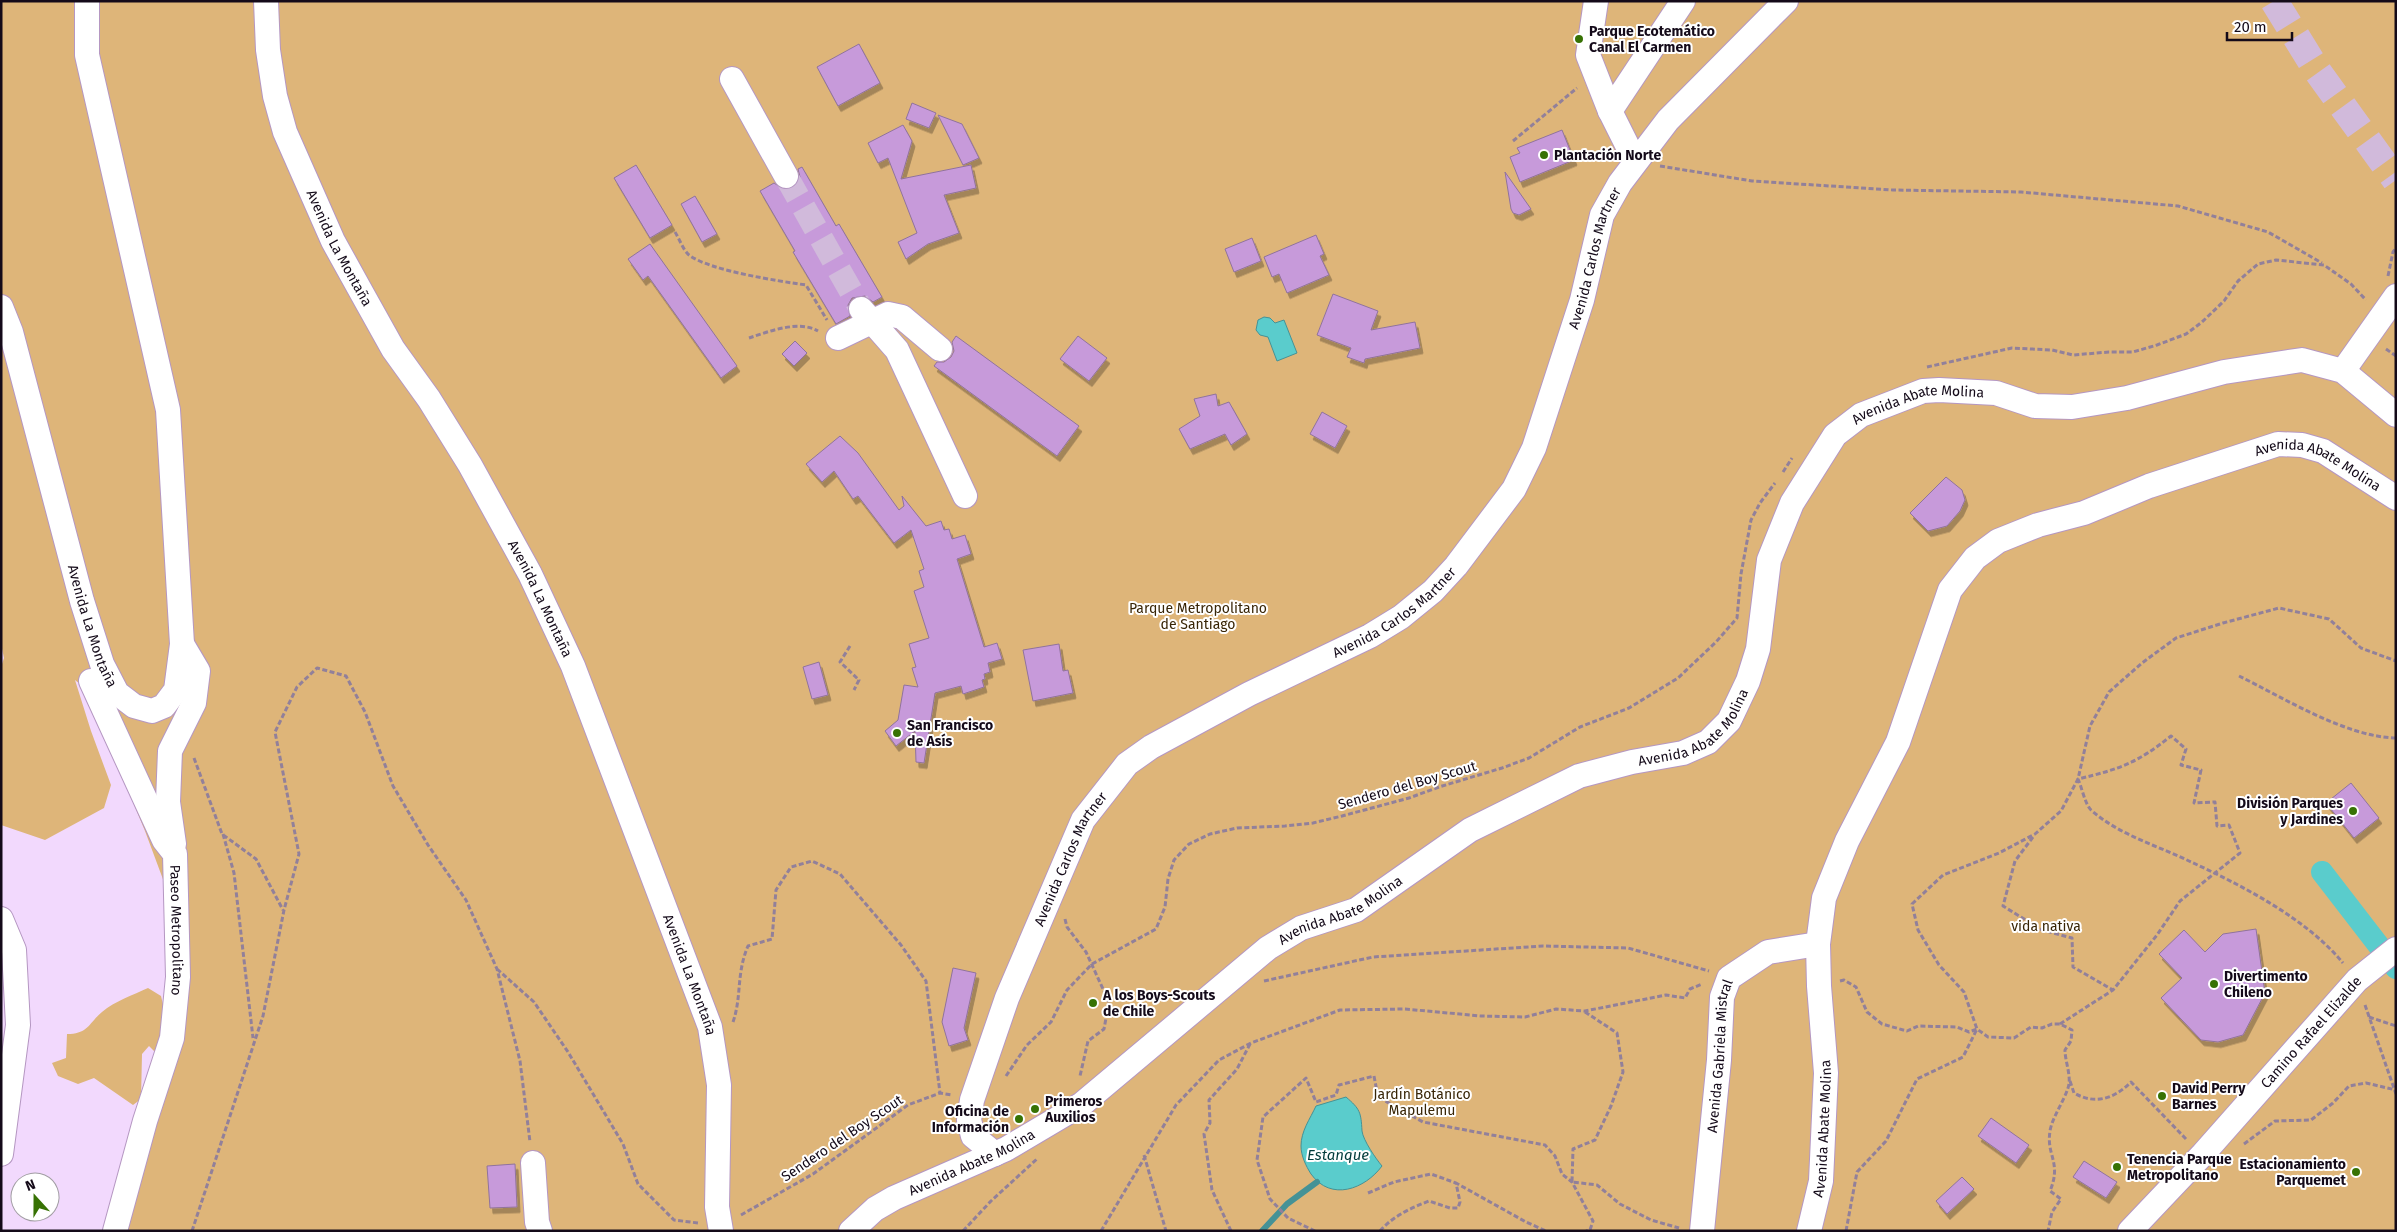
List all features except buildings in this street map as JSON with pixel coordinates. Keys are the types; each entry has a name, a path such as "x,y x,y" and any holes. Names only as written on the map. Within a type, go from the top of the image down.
{"street":[{"name":"Avenida La Montaña","path":"1,307 11,332 94,644 108,679 117,693 134,706 152,711 164,706 176,690 182,644 168,410 87,54 87,1"},
{"name":"Avenida La Montaña","path":"266,1 270,68 274,96 285,132 333,241 358,288 393,349 428,399 470,465 534,582 573,666 710,1027 719,1085 717,1206 720,1228"},
{"path":"1596,1 1588,55 1610,111 1635,161"},
{"path":"1610,111 1683,1"},
{"name":"Avenida Carlos Martner","path":"995,1154 973,1136 969,1120 972,1100 1007,998 1084,820 1128,764 1151,747 1241,698 1370,636 1401,617 1433,591 1456,566 1514,489 1534,448 1582,300 1602,215 1635,161 1668,120 1786,1"},
{"path":"732,79 786,176"},
{"path":"2343,370 2396,296"},
{"path":"838,338 866,315 888,314 902,317 940,349"},
{"path":"866,315 897,350 965,496"},
{"name":"Avenida Abate Molina","path":"885,1203 995,1154 1082,1104 1268,948 1300,928 1356,910 1470,830 1579,776 1632,762 1683,753 1708,742 1729,720 1748,681 1758,649 1769,560 1792,503 1835,435 1861,415 1923,391 1996,393 2035,406 2072,407 2126,398 2224,372 2302,360 2343,370 2396,416"},
{"name":"Avenida Abate Molina","path":"1809,1231 1821,1181 1826,1073 1819,986 1818,944 1824,898 1847,841 1898,742 1950,590 1975,558 1998,541 2038,525 2084,513 2149,486 2278,444 2302,445 2323,451 2396,498"},
{"name":"Paseo Metropolitano","path":"114,1231 145,1121 172,1038 178,977 168,802 170,751 194,703 198,671 182,644"},
{"path":"91,681 170,847"},
{"path":"1,919 14,950 18,1025 1,1154"},
{"name":"Avenida Gabriela Mistral","path":"1702,1231 1725,988 1768,952 1818,944"},
{"name":"Camino Rafael Elizalde","path":"2130,1231 2203,1154 2365,973 2396,949"},
{"path":"533,1163 537,1222 540,1231"},
{"path":"838,1231 885,1203"},
{"path":"851,1231 885,1203"}],"path":[{"path":"1513,141 1595,73"},
{"path":"1635,161 1752,181 1893,190 2021,192 2178,206 2268,232 2324,265 2351,284 2380,316"},
{"path":"675,232 689,254 711,265 746,275 806,285 838,338"},
{"path":"1921,368 2012,348 2052,350 2074,355 2133,352 2186,334 2224,302 2238,281 2258,264 2276,260 2324,265"},
{"path":"749,338 767,332 810,326 829,336 838,338"},
{"path":"1781,474 1795,455"},
{"name":"Sendero del Boy Scout","path":"1001,1083 1027,1046 1051,1022 1068,990 1092,964 1156,929 1165,908 1168,879 1174,860 1189,844 1210,834 1237,828 1285,826 1342,816 1409,798 1502,768 1530,758 1580,727 1629,708 1678,678 1716,642 1736,618 1741,574 1751,520 1760,503 1777,481"},
{"path":"2113,990 2073,967 2072,938 2042,930 2003,906 2015,861 2035,834 2060,811 2078,779 2090,726 2109,692 2142,663 2176,638 2279,608 2329,619 2361,648 2396,662"},
{"path":"850,646 840,662 859,680 854,690"},
{"path":"192,1231 253,1040 263,1016 284,910 299,854 275,732 297,687 317,668 346,676 364,712 394,786 428,845 466,900 497,969 520,1060 533,1163"},
{"path":"2239,676 2345,727 2381,738 2396,738"},
{"path":"184,726 204,791 222,834 234,873 253,1040"},
{"path":"2035,834 1999,853 1943,876 1912,904 1918,930 1939,965 1964,992 1977,1029 1988,1037 2014,1038 2031,1027 2042,1028 2060,1024 2113,990 2157,935 2180,901 2240,853 2230,824 2217,826 2215,802 2194,803 2201,770 2181,765 2186,749 2171,736 2151,752 2129,765 2078,779"},
{"path":"2078,779 2090,809 2116,828 2215,874 2299,923 2365,973 2369,1017 2396,1094"},
{"path":"222,834 256,859 284,910"},
{"path":"710,1027 728,1036 737,1010 741,963 748,946 772,939 776,890 791,868 812,861 840,874 901,945 926,981 940,1093 972,1100"},
{"path":"1063,914 1067,927 1086,952 1109,1002 1104,1029 1088,1041 1079,1072 1082,1104"},
{"path":"1256,983 1373,957 1544,946 1628,948 1725,988"},
{"path":"497,969 534,1002 568,1052 623,1144 638,1184 674,1220 720,1228"},
{"path":"1819,986 1844,980 1856,987 1867,1012 1882,1024 1898,1030 1907,1030 1918,1026 1957,1027 1969,1032 1977,1029"},
{"path":"1101,1231 1144,1155 1176,1105 1219,1060 1251,1043 1340,1010 1405,1009 1481,1016 1525,1017 1556,1009 1585,1011 1666,994 1685,998 1690,989 1706,983 1725,988"},
{"path":"1572,1182 1572,1149 1595,1140 1611,1106 1623,1072 1617,1033 1585,1011"},
{"path":"2369,1017 2396,1026"},
{"path":"2060,1024 2072,1030 2070,1041 2065,1050 2074,1093 2084,1099 2098,1100 2120,1093 2131,1082 2144,1098"},
{"path":"1846,1231 1858,1172 1886,1141 1917,1079 1963,1056 1977,1029"},
{"path":"1231,1231 1212,1190 1204,1134 1210,1123 1210,1100 1237,1069 1251,1043"},
{"path":"1315,1231 1288,1218 1270,1199 1257,1160 1262,1117 1306,1078 1316,1102 1336,1095 1339,1085 1374,1076 1378,1097 1423,1122 1545,1145 1555,1156 1562,1174 1572,1182 1593,1221 1590,1230 1586,1231"},
{"path":"2048,1231 2052,1212 2061,1200 2050,1191 2056,1170 2051,1152 2050,1132 2070,1080"},
{"name":"Sendero del Boy Scout","path":"720,1228 813,1174 908,1105 940,1093"},
{"path":"1144,1155 1166,1231"},
{"path":"1368,1193 1394,1182 1431,1174 1456,1184 1546,1231"},
{"path":"1572,1182 1597,1185 1620,1204 1651,1220 1684,1231"},
{"path":"1380,1231 1406,1210 1429,1201 1450,1208 1458,1208 1460,1202 1456,1184"},
{"path":"964,1231 1000,1192"}],"green space":[{"name":"Parque Metropolitano de Santiago","path":"1,1 2396,1 2396,1231 121,1231 183,933 145,831 86,689 75,680 111,785 104,808 45,840 1,825 1,667 4,658 1,644"},
{"path":"148,988 161,996 168,1025 157,1054 149,1046 142,1054 141,1099 133,1105 94,1078 78,1084 58,1076 52,1063 66,1058 67,1034 74,1034 84,1030 107,1008 124,998"}],"water":[{"path":"1264,317 1270,318 1275,323 1284,320 1297,353 1277,361 1268,337 1260,335 1256,330 1258,320"},
{"name":"Estanque","path":"1346,1097 1359,1111 1365,1139 1382,1166 1367,1181 1348,1189 1338,1190 1328,1188 1319,1183 1311,1174 1303,1157 1301,1141 1304,1130 1316,1106"}],"waterway":[{"path":"2322,872 2396,968"},
{"path":"1262,1231 1287,1204 1317,1182"}],"tunnel":[{"path":"2274,1 2318,72 2396,180"},
{"path":"786,176 861,309"}],"place":[{"name":"Parque Ecotemático Canal El Carmen","path":"1579,39"},
{"name":"Plantación Norte","path":"1544,155"},
{"name":"San Francisco de Asís","path":"897,733"},
{"name":"División Parques y Jardines","path":"2353,811"},
{"name":"Divertimento Chileno","path":"2214,984"},
{"name":"A los Boys-Scouts de Chile","path":"1093,1003"},
{"name":"David Perry Barnes","path":"2162,1096"},
{"name":"Primeros Auxilios","path":"1035,1109"},
{"name":"Oficina de Información","path":"1019,1119"},
{"name":"Tenencia Parque Metropolitano","path":"2117,1167"},
{"name":"Estacionamiento Parquemet","path":"2356,1172"}],"park label":[{"name":"vida nativa","path":"2046,926"},
{"name":"Jardín Botánico Mapulemu","path":"1422,1102"}]}
